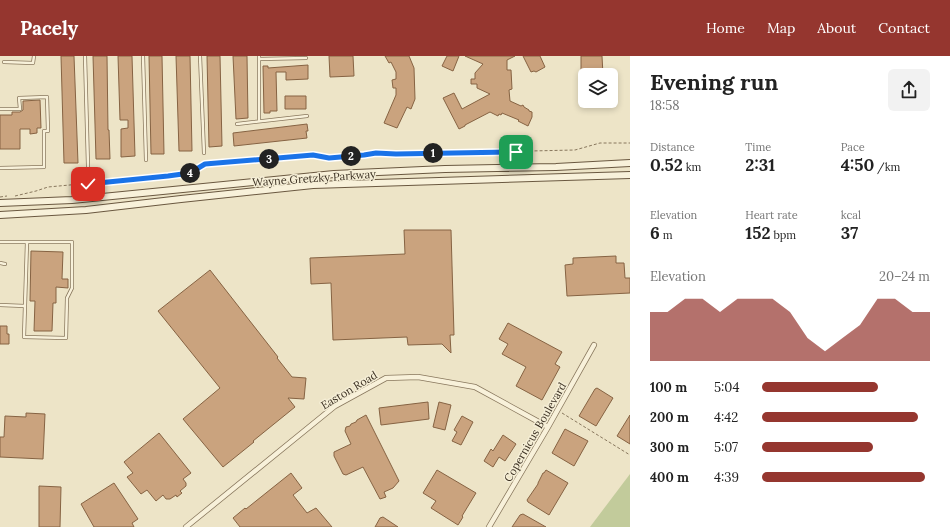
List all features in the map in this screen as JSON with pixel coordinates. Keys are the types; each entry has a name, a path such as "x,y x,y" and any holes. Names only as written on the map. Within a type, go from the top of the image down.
{"main road":[{"name":"Wayne Gretzky Parkway","path":"0,203 72,200 334,174 445,169 630,164"},
{"name":"Wayne Gretzky Parkway","path":"0,215 86,210 313,185 630,175"}],"street":[{"name":"Copernicus Boulevard","path":"489,527 558,410 594,345"},
{"name":"Easton Road","path":"186,527 335,406 386,378 418,376 475,387 548,427"}],"lane":[{"path":"4,62 33,63 34,56"},
{"path":"85,56 88,166"},
{"path":"143,56 146,160"},
{"path":"200,56 204,153"},
{"path":"259,122 259,58 306,58"},
{"path":"0,109 20,109 19,98 48,98 48,131 44,131 44,167 0,168"},
{"path":"237,124 307,116"},
{"path":"0,242 26,242 72,242 72,288 68,298 66,338 24,336 26,242"},
{"path":"0,263 5,264"},
{"path":"0,305 25,306"}],"path":[{"path":"14,196 48,188 190,173 205,164 213,163 313,155 329,158 376,153 396,154 575,150 600,143 630,143"},
{"path":"0,197 7,196"},
{"path":"558,410 630,455"}],"green space":[{"path":"630,474 630,527 590,527"}],"building":[{"path":"61,56 74,56 78,163 64,163"},
{"path":"93,56 107,56 110,159 96,159"},
{"path":"118,56 132,56 135,156 121,157 121,129 128,128 128,120 120,120"},
{"path":"149,56 162,56 164,154 151,154"},
{"path":"176,56 190,56 192,151 179,151"},
{"path":"207,56 220,56 222,146 209,147"},
{"path":"233,56 247,56 248,118 236,119"},
{"path":"329,56 353,56 354,76 330,77"},
{"path":"385,56 409,56 414,68 415,99 411,109 407,107 397,128 384,123 396,95 396,88 393,88 392,80 396,79 396,72 391,62 389,63"},
{"path":"447,56 459,56 453,71 442,66"},
{"path":"465,56 515,56 507,60 507,70 511,70 512,89 509,90 510,101 521,106 523,105 532,112 532,117 528,126 518,121 519,120 502,113 498,116 490,112 459,129 443,98 454,93 462,109 490,94 477,88 477,84 471,84 471,79 475,79 475,73 483,64"},
{"path":"523,56 540,56 545,67 536,72 531,72"},
{"path":"581,56 602,56 603,68 581,68"},
{"path":"308,65 308,79 286,80 286,72 276,72 277,111 264,113 263,66 268,66 268,68"},
{"path":"285,96 306,96 306,109 285,109"},
{"path":"40,100 41,128 37,128 37,133 30,134 30,129 20,129 20,149 0,149 0,115 12,115 12,112 20,112 23,110 23,101"},
{"path":"307,124 307,138 234,146 233,133"},
{"path":"404,230 451,230 454,335 450,335 451,353 442,344 408,345 407,337 333,340 331,283 311,284 310,258 405,254"},
{"path":"31,251 63,252 62,279 68,279 68,288 56,287 56,303 53,303 52,331 34,331 35,301 30,301"},
{"path":"616,256 616,263 624,263 625,278 630,278 630,293 567,296 565,265 573,264 573,258"},
{"path":"210,270 292,377 306,378 304,399 288,398 295,407 223,467 183,419 220,388 158,311"},
{"path":"508,323 562,352 555,364 560,367 542,400 516,386 526,367 502,354 508,344 499,339"},
{"path":"0,326 7,326 9,344 0,344"},
{"path":"597,388 613,398 596,426 579,416"},
{"path":"428,402 429,419 381,425 379,408"},
{"path":"439,402 451,405 445,430 433,427"},
{"path":"26,413 45,414 43,459 0,457 0,437 4,437 5,416 26,417"},
{"path":"366,415 399,481 393,488 384,492 386,497 380,499 363,467 346,475 343,474 334,456 334,452 351,444 345,431 346,427 350,426"},
{"path":"630,415 630,444 617,436"},
{"path":"462,416 473,422 461,445 452,441 457,432 454,430"},
{"path":"565,429 588,441 574,466 552,453"},
{"path":"159,433 191,473 183,479 186,486 180,491 182,493 177,497 176,495 170,499 166,499 163,495 156,501 147,490 141,494 127,477 133,473 124,462"},
{"path":"503,435 516,444 505,461 499,457 493,467 484,461 491,449 493,451"},
{"path":"437,470 476,493 458,525 431,508 436,501 423,493"},
{"path":"546,470 568,483 549,515 527,500"},
{"path":"291,473 302,488 293,495 307,513 316,508 332,527 240,527 233,518"},
{"path":"114,483 138,519 132,523 134,527 94,527 81,504"},
{"path":"39,486 61,487 60,527 39,527"},
{"path":"523,514 546,527 512,527 520,515"},
{"path":"383,517 398,527 375,527 380,518"}],"route":[{"path":"88,184 190,173 205,164 313,155 329,158 376,153 516,152"}]}
